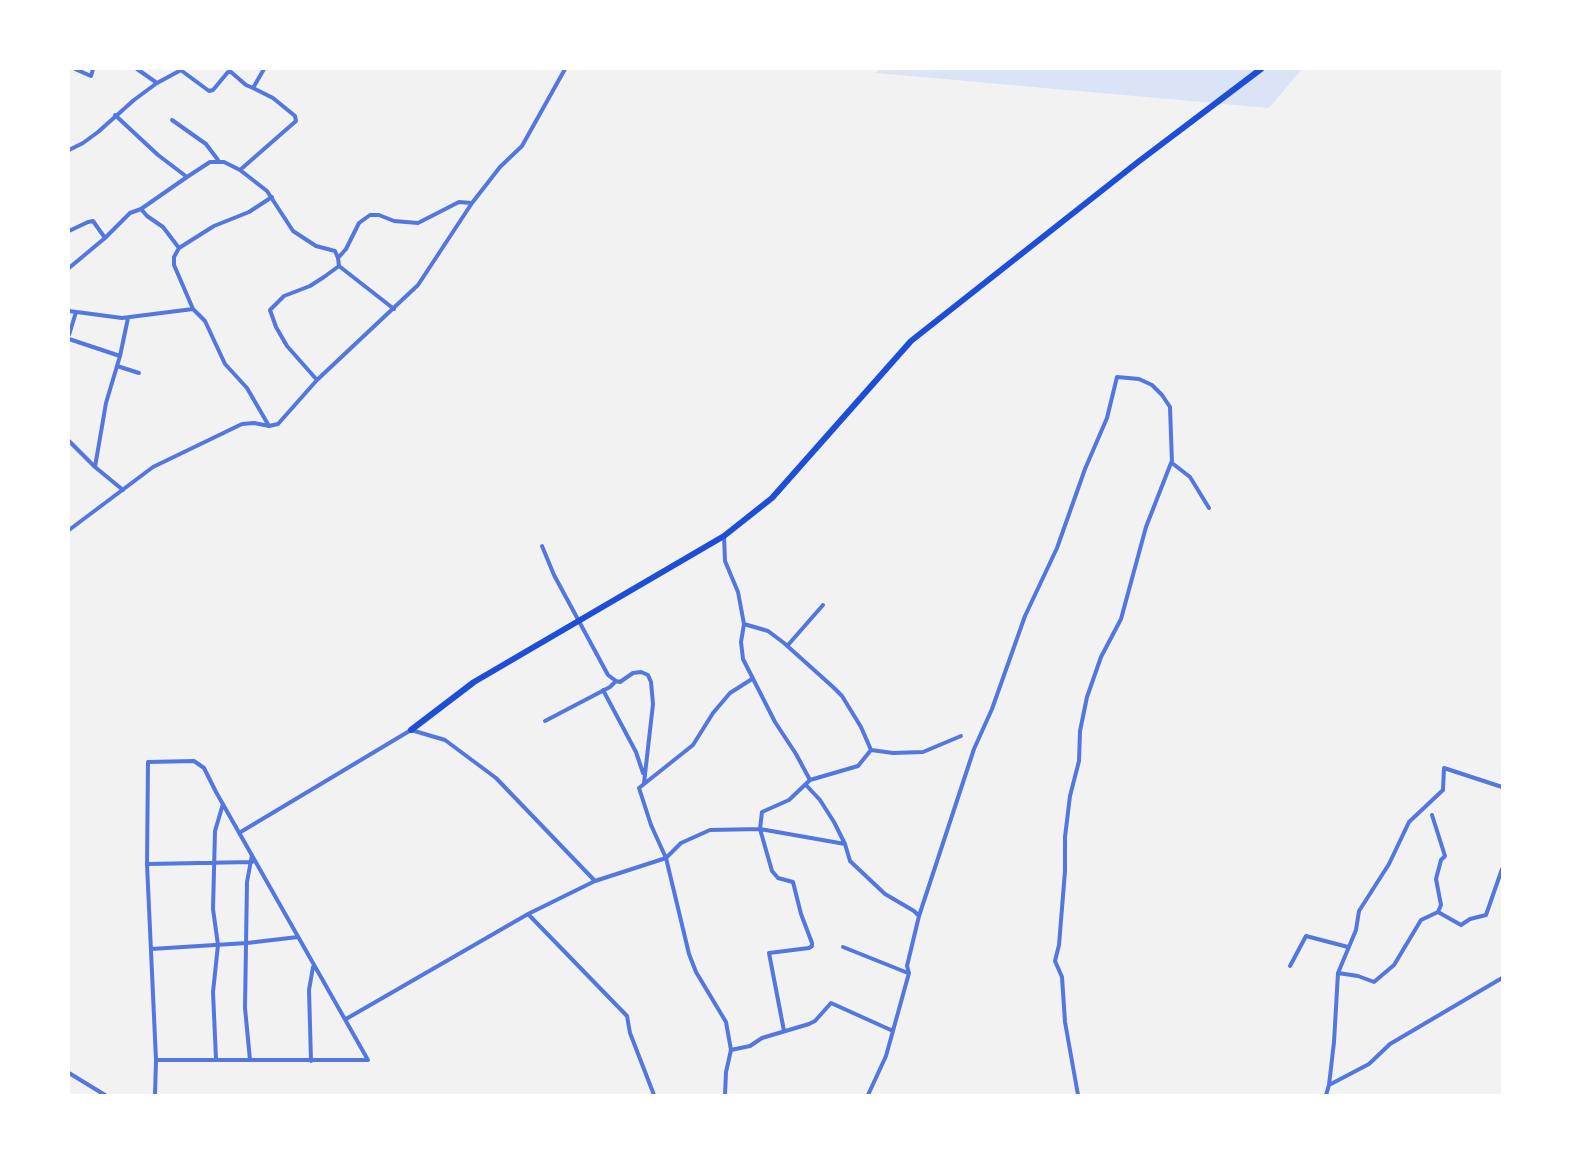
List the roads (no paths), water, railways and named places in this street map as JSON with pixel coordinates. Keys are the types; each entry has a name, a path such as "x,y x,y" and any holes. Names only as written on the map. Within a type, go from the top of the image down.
{"highway":[{"path":"411,730 474,682 724,536 772,498 911,341 1138,162 1261,69"}],"street":[{"path":"75,69 91,76 93,69"},
{"path":"137,69 157,83"},
{"path":"253,88 264,69"},
{"path":"69,530 153,468 228,429 247,423 269,426 278,424 317,380 418,285 472,203 500,167 522,146 565,69"},
{"path":"69,150 83,143 157,83 183,70 209,91 213,90 228,72 231,72 246,85 273,98 295,116 296,121 240,170"},
{"path":"115,116 158,155 187,177"},
{"path":"172,120 206,144 219,161"},
{"path":"69,268 105,238 130,213 141,209 210,162 219,161 240,170 267,191 293,231 316,246 335,251 339,266 394,309"},
{"path":"269,426 247,388 225,364 206,321 193,309 173,262 179,248 214,226 249,212 272,197"},
{"path":"338,258 346,249 359,224 370,215 418,223 459,202 472,203"},
{"path":"141,209 163,227 179,248"},
{"path":"69,231 93,221 105,238"},
{"path":"317,380 287,346 276,327 270,310 271,306 284,296 317,282 339,266"},
{"path":"69,311 128,318 193,309"},
{"path":"76,311 69,337 120,356"},
{"path":"95,467 106,403 128,318"},
{"path":"117,366 139,373"},
{"path":"868,1095 886,1056 909,974 908,966 919,916 974,749 992,710 1022,624 1057,548 1085,469 1107,418 1118,377 1139,379 1152,385 1170,407 1172,463 1146,527 1121,619 1101,657 1087,697 1080,731 1079,761 1070,796 1065,837 1065,870 1059,945 1055,962 1062,978 1065,1022 1077,1095"},
{"path":"69,441 95,467 123,489"},
{"path":"1172,463 1190,477 1209,508"},
{"path":"724,536 725,561 740,599 744,624 741,642 743,659 775,722 810,780"},
{"path":"542,546 554,575 608,675 616,681"},
{"path":"788,645 823,605"},
{"path":"744,624 768,631 788,645 842,696 871,750"},
{"path":"545,722 633,673 641,672 648,675 653,704 644,784"},
{"path":"725,1095 730,1050 726,1022 696,972 689,954 666,858 651,825 639,788 693,745 713,713 730,693 752,679"},
{"path":"603,690 636,752 645,777"},
{"path":"239,833 411,730 445,740 496,778 595,880"},
{"path":"871,750 893,753 923,752 961,736"},
{"path":"784,1031 769,953 809,948 812,943 801,914 793,882 778,878 772,871 760,829 762,812 781,805 810,780 858,766 871,750"},
{"path":"155,1095 156,1060 147,864 148,762 194,761 204,768 313,966 368,1060 156,1060"},
{"path":"1326,1095 1334,1042 1338,973 1356,930 1359,911 1389,864 1409,822 1443,790 1444,768 1502,787"},
{"path":"806,785 820,800 845,844 849,861 885,894 919,916"},
{"path":"216,1059 213,992 218,945 213,909 215,831 223,803"},
{"path":"1338,973 1358,975 1374,982 1394,965 1421,920 1438,912 1441,905 1436,879 1441,860 1445,856 1432,815"},
{"path":"346,1019 528,914 595,880 666,858 681,843 710,830 760,829 845,844"},
{"path":"250,1060 245,1008 247,882 252,854"},
{"path":"147,864 252,862"},
{"path":"1438,912 1461,925 1470,919 1486,915 1502,869"},
{"path":"528,914 627,1016 630,1033 654,1095"},
{"path":"1290,966 1306,936 1348,947"},
{"path":"151,949 298,938"},
{"path":"843,947 909,974"},
{"path":"311,1061 309,990 313,966"},
{"path":"1329,1085 1369,1064 1390,1044 1502,978"},
{"path":"730,1050 750,1046 762,1038 809,1024 815,1021 831,1003 893,1030"},
{"path":"69,1073 105,1095"}]}
